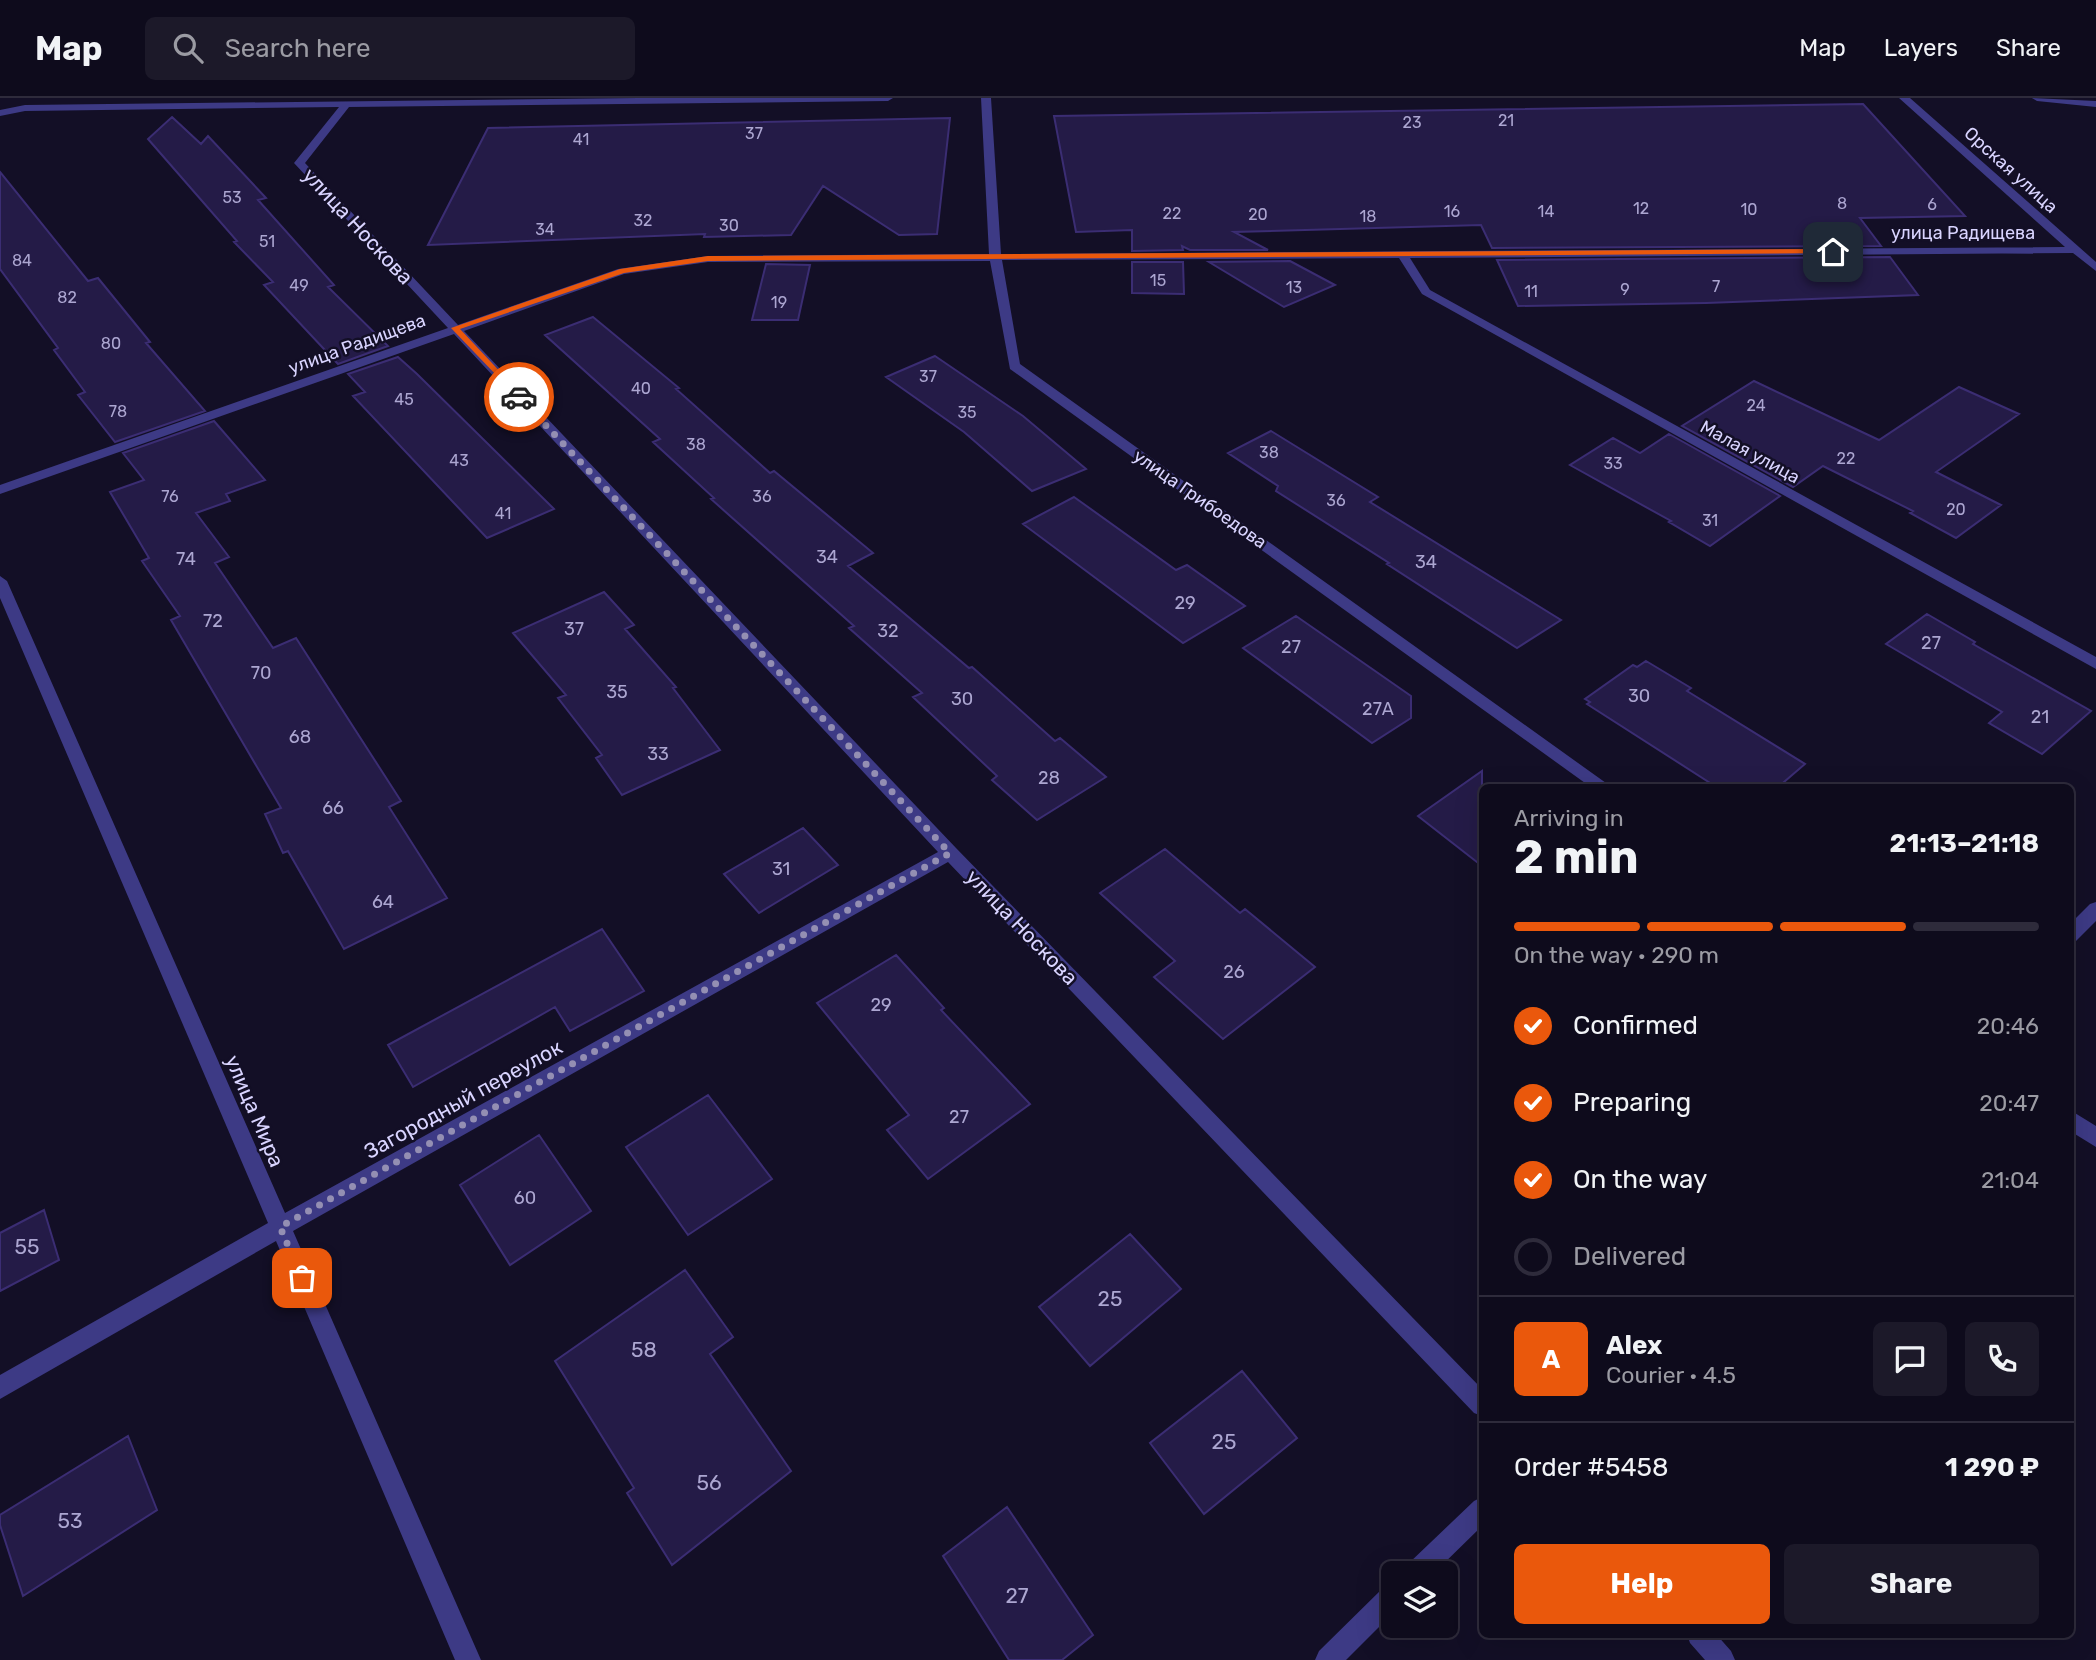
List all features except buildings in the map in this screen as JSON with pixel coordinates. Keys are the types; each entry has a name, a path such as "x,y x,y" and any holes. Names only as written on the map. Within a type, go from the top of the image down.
{"street":[{"path":"0,113 25,108 888,98"},
{"name":"улица Грибоедова","path":"986,98 995,255 1014,366 1599,784"},
{"name":"Орская улица","path":"1904,98 2096,268"},
{"path":"2038,98 2096,104"},
{"name":"улица Носкова","path":"345,106 299,163 950,853 1479,1402"},
{"name":"улица Радищева","path":"0,490 622,271 708,258 2076,250"},
{"name":"Малая улица","path":"1402,254 1426,292 2096,664"},
{"name":"улица Мира","path":"0,580 468,1660"},
{"name":"Загородный переулок","path":"0,1388 280,1227 950,853"},
{"path":"2074,932 2096,909"},
{"path":"2074,1122 2096,1138"},
{"path":"1429,1561 1479,1512"},
{"path":"1328,1660 1381,1608"},
{"path":"1703,1638 1722,1660"}],"way so far":[{"path":"302,1278 280,1227 950,853 519,397"}],"route":[{"path":"519,397 454,328 622,271 708,258 1833,252"}]}
